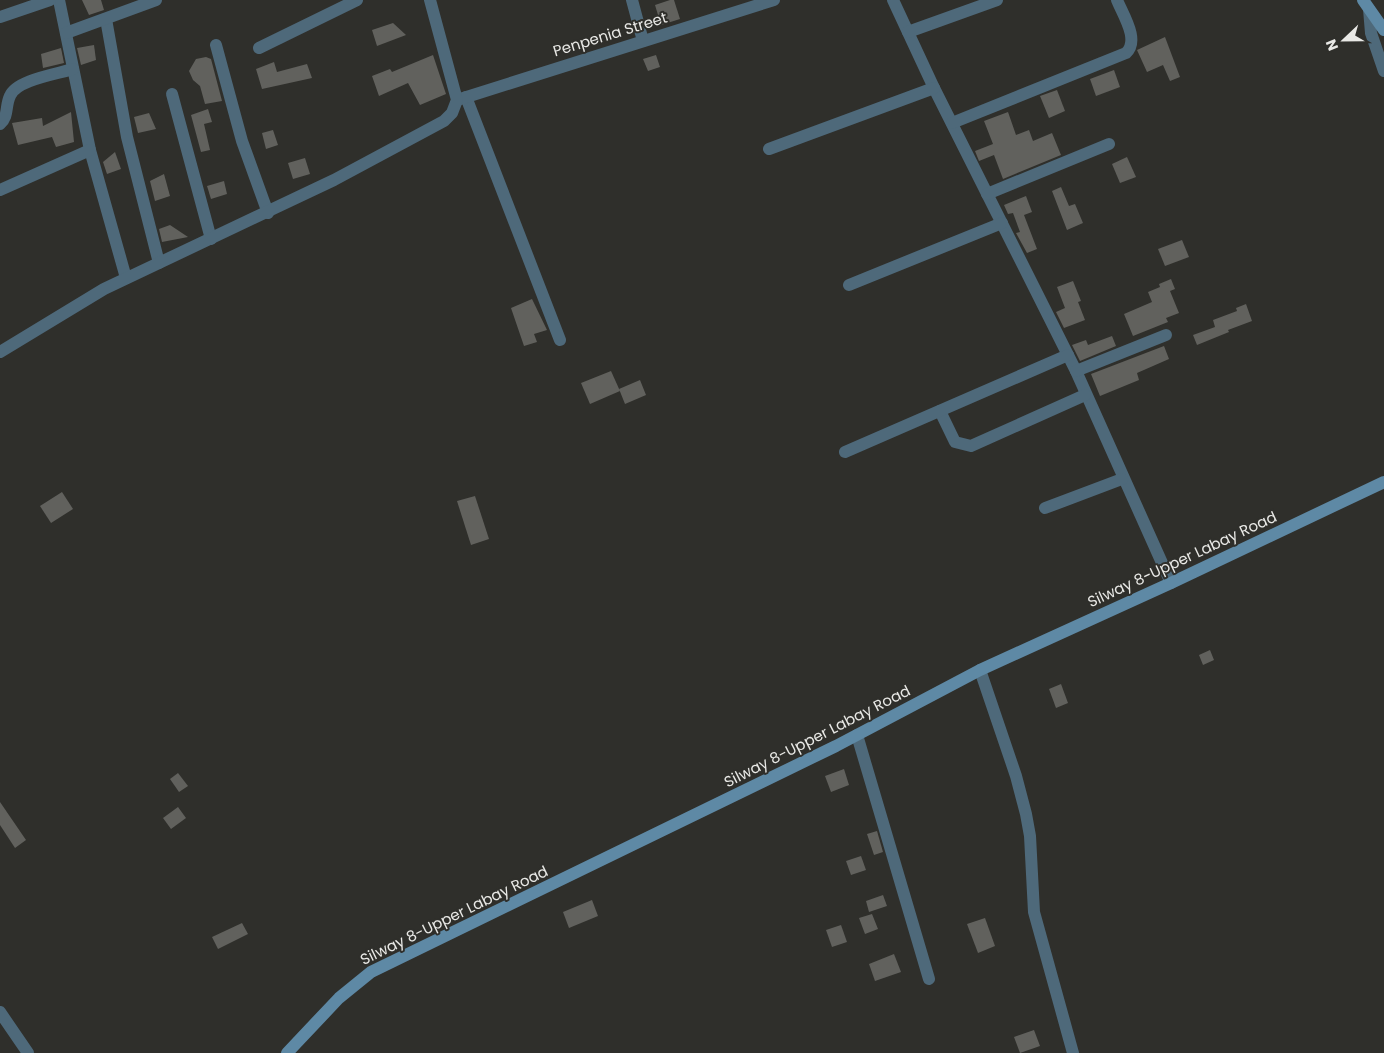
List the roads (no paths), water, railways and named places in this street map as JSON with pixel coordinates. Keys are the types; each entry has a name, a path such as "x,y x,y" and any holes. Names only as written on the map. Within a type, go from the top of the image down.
{"main road":[{"path":"1366,4 1384,30"},
{"name":"Silway 8-Upper Labay Road","path":"287,1053 339,998 371,972 857,735 980,670 1171,583 1384,482"}],"street":[{"path":"0,17 50,0"},
{"path":"59,0 90,150 126,278"},
{"path":"66,33 156,0"},
{"path":"259,48 357,0"},
{"path":"430,0 461,98 560,340"},
{"path":"632,0 643,41"},
{"name":"Penpenia Street","path":"461,98 774,0"},
{"path":"893,0 934,88 1076,371 1122,479 1171,583"},
{"path":"908,32 997,0"},
{"path":"952,123 1126,53 1132,46 1132,38 1117,0"},
{"path":"1366,4 1371,33 1384,71"},
{"path":"106,19 127,137 159,263"},
{"path":"216,45 244,149 268,213"},
{"path":"0,124 6,118 8,100 14,90 30,81 72,69"},
{"path":"769,149 934,88"},
{"path":"172,94 211,239"},
{"path":"0,352 126,278 268,213 438,125 449,116 461,98"},
{"path":"988,194 1109,144"},
{"path":"0,190 90,150"},
{"path":"849,285 1002,223"},
{"path":"1076,371 1166,335"},
{"path":"845,452 1068,355"},
{"path":"940,411 955,442 971,446 1086,395"},
{"path":"1045,508 1122,479"},
{"path":"980,670 1016,776 1026,814 1030,836 1036,921 1073,1053"},
{"path":"857,735 929,979"},
{"path":"0,1012 28,1053"}]}
